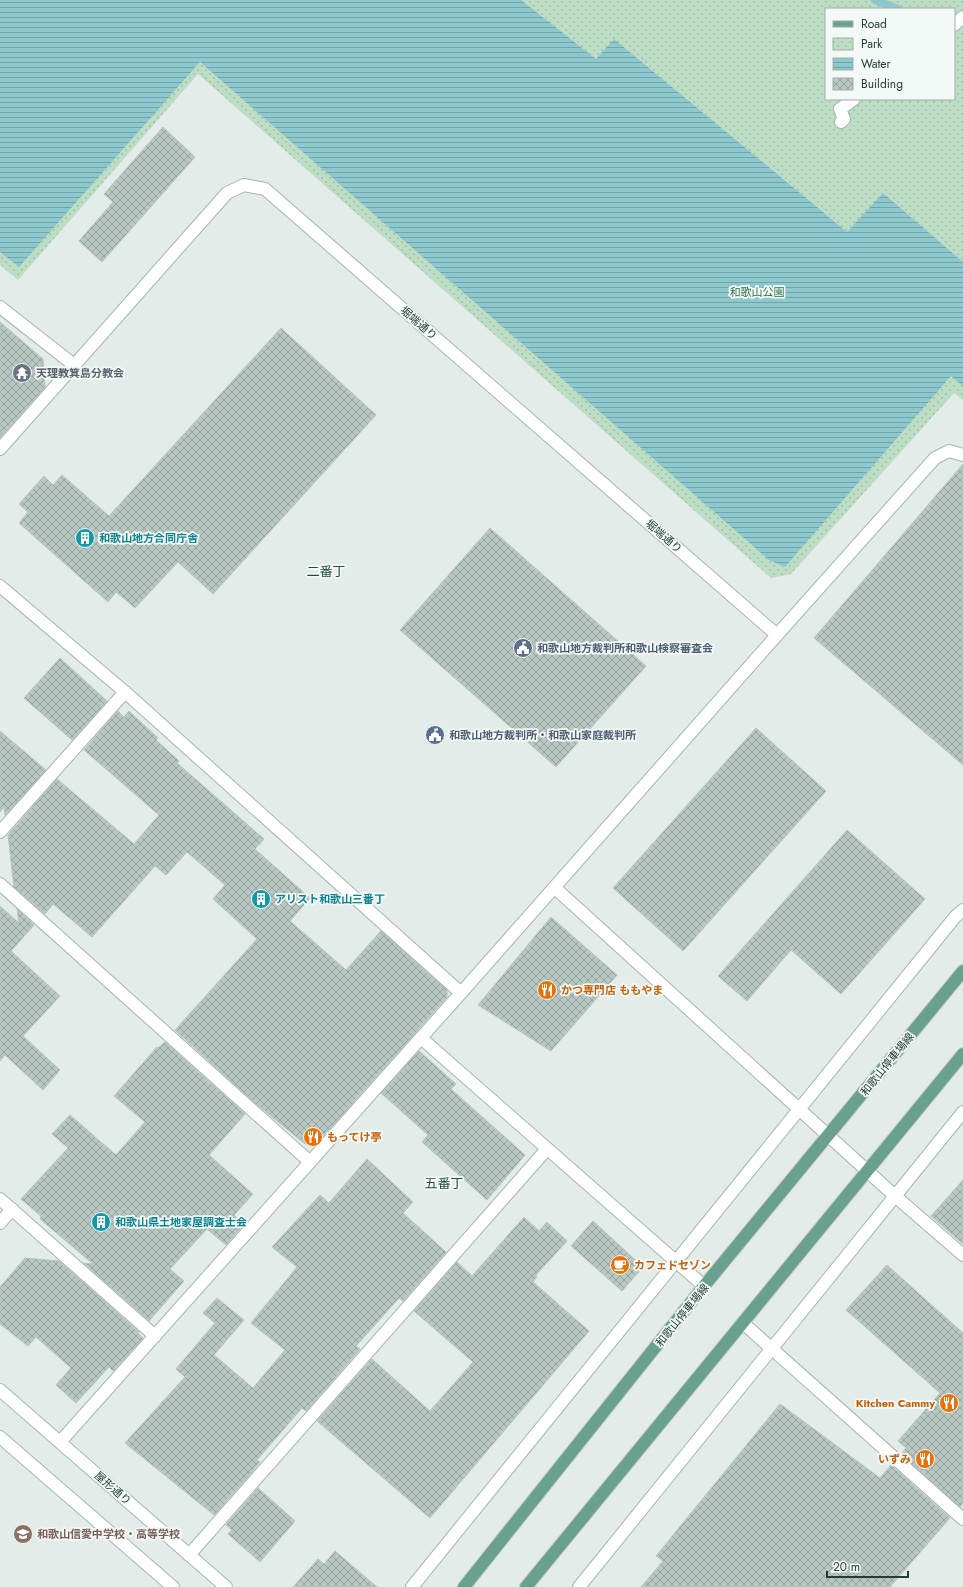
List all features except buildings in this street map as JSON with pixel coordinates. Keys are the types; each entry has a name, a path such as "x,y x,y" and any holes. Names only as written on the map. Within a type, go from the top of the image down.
{"main road":[{"name":"和歌山停車場線","path":"464,1587 704,1286 963,971"},
{"path":"526,1587 963,1054"}],"street":[{"path":"955,24 963,17"},
{"path":"841,122 844,119 840,109 853,100"},
{"name":"堀端通り","path":"0,449 227,193 244,185 265,189 778,635"},
{"path":"0,307 74,365"},
{"path":"60,1442 555,888 935,458 949,452 963,456"},
{"path":"0,586 125,692 461,993"},
{"path":"0,832 125,692"},
{"path":"0,884 310,1162"},
{"path":"555,888 895,1196 963,1255"},
{"path":"412,1587 799,1109 963,910"},
{"path":"421,1038 704,1286"},
{"path":"579,1587 963,1112"},
{"path":"189,1555 547,1149"},
{"path":"0,1199 155,1336"},
{"path":"0,1223 12,1209"},
{"path":"743,1323 963,1519"},
{"name":"屋形通り","path":"0,1390 226,1587"},
{"path":"0,1437 173,1587"}],"green space":[{"name":"和歌山公園","path":"0,0 963,0 963,400 954,393 791,574 771,578 198,74 18,280 0,265"}],"water":[{"name":"和歌山公園","path":"0,0 521,0 596,59 614,39 847,232 883,193 963,262 963,386 951,376 785,567 769,560 200,62 19,267 0,252"}],"waterway":[{"path":"875,0 895,8"}],"place":[{"name":"天理教箕島分教会","path":"22,373"},
{"name":"和歌山地方合同庁舎","path":"85,538"},
{"name":"和歌山地方裁判所和歌山検察審査会","path":"523,648"},
{"name":"和歌山地方裁判所・和歌山家庭裁判所","path":"435,735"},
{"name":"アリスト和歌山三番丁","path":"261,899"},
{"name":"かつ専門店 ももやま","path":"547,990"},
{"name":"もってけ亭","path":"313,1137"},
{"name":"和歌山県土地家屋調査士会","path":"101,1222"},
{"name":"カフェドセゾン","path":"620,1265"},
{"name":"Kitchen Cammy","path":"949,1403"},
{"name":"いずみ","path":"925,1459"},
{"name":"和歌山信愛中学校・高等学校","path":"23,1534"}],"district":[{"name":"二番丁","path":"326,571"},
{"name":"五番丁","path":"444,1183"}]}
